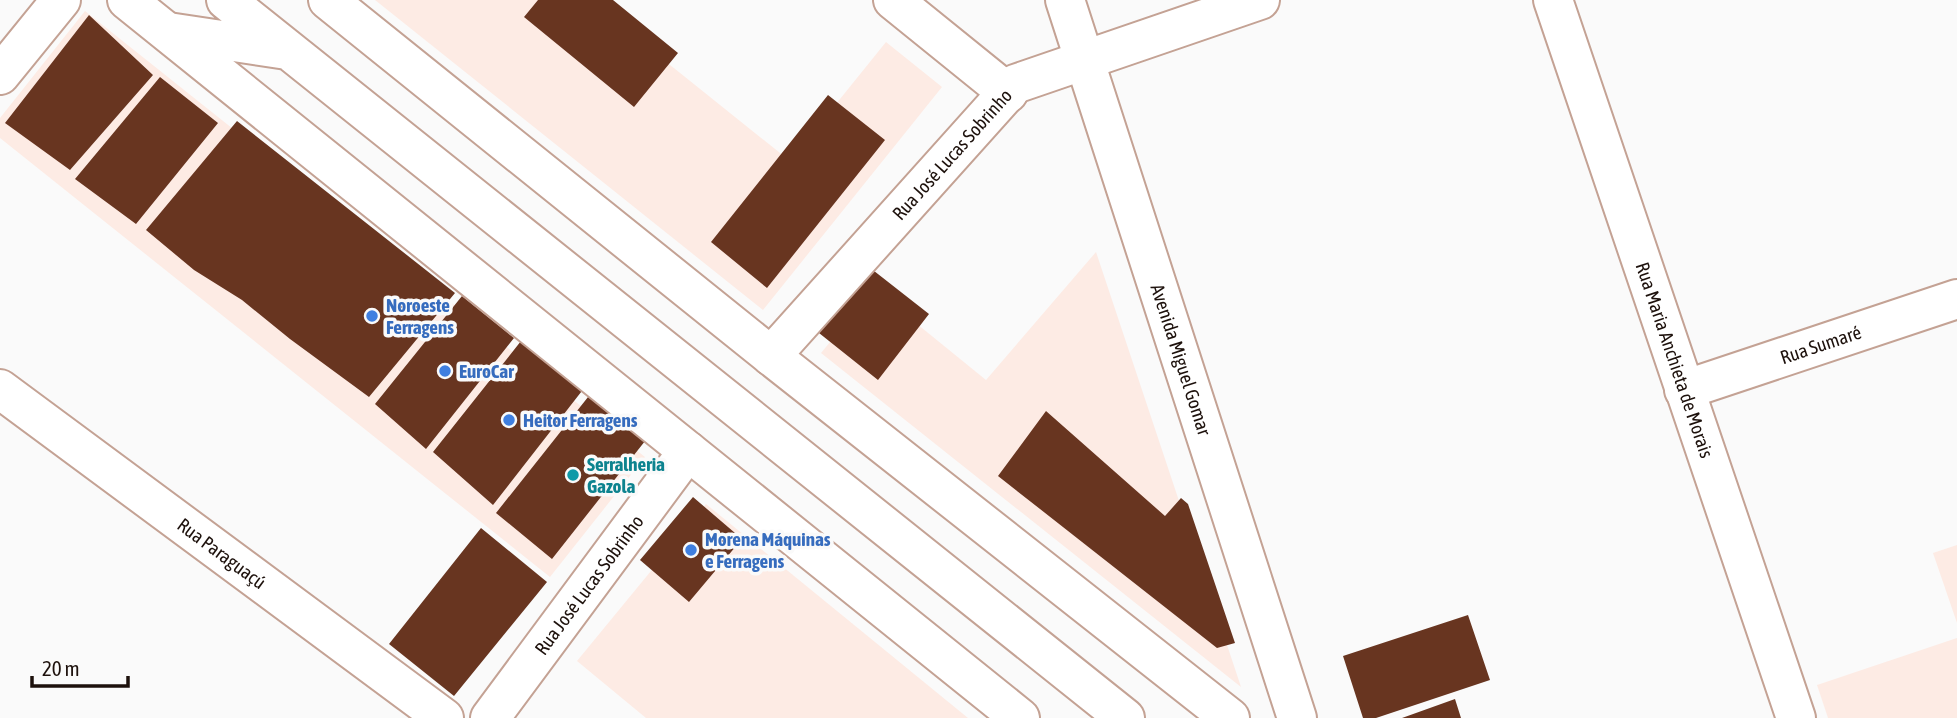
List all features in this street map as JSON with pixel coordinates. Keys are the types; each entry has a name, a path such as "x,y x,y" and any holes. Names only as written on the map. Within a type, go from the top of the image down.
{"street":[{"path":"0,75 61,0"},
{"path":"127,0 1020,718"},
{"path":"226,0 1125,718"},
{"path":"328,0 771,356 1230,718"},
{"path":"892,0 1008,93"},
{"name":"Avenida Miguel Gomar","path":"1065,0 1297,718"},
{"name":"Rua José Lucas Sobrinho","path":"771,356 1015,84 1260,0"},
{"name":"Rua Maria Anchieta de Morais","path":"1553,0 1796,718"},
{"path":"168,32 288,50"},
{"name":"Rua Sumaré","path":"1684,390 1957,299"},
{"name":"Rua Paraguaçú","path":"0,389 444,718"},
{"name":"Rua José Lucas Sobrinho","path":"490,718 688,451"}],"shaded area":[{"path":"375,0 589,0 790,161 886,42 942,87 763,310"},
{"path":"85,11 645,457 550,577 0,138 0,118"},
{"path":"1096,252 1241,687 821,353 874,289 986,380"},
{"path":"706,504 968,718 646,718 577,661"},
{"path":"1957,545 1957,623 1933,553"},
{"path":"1957,638 1957,718 1828,718 1817,685"}],"building":[{"path":"538,0 613,0 678,53 634,107 524,17"},
{"path":"89,15 153,75 70,170 5,123"},
{"path":"160,77 218,123 136,224 75,179"},
{"path":"828,95 885,140 767,288 711,242"},
{"path":"237,121 455,293 369,397 242,300 194,270 146,230"},
{"path":"869,267 929,314 878,380 819,333"},
{"name":"EuroCar","path":"462,296 514,338 426,449 375,404"},
{"name":"Heitor Ferragens","path":"521,341 585,387 493,505 433,452"},
{"name":"Serralheria Gazola","path":"592,392 649,436 552,559 496,513"},
{"path":"1046,411 1165,516 1181,498 1188,504 1235,643 1217,648 998,476"},
{"name":"Morena Máquinas e Ferragens","path":"693,497 742,539 689,602 640,560"},
{"path":"481,528 547,582 454,696 389,644"},
{"path":"1468,615 1490,680 1376,718 1363,718 1343,656"},
{"path":"1455,699 1461,718 1402,718"}],"place":[{"name":"Noroeste Ferragens","path":"372,316"},
{"name":"EuroCar","path":"445,371"},
{"name":"Heitor Ferragens","path":"509,420"},
{"name":"Serralheria Gazola","path":"573,475"},
{"name":"Morena Máquinas e Ferragens","path":"691,550"}]}
